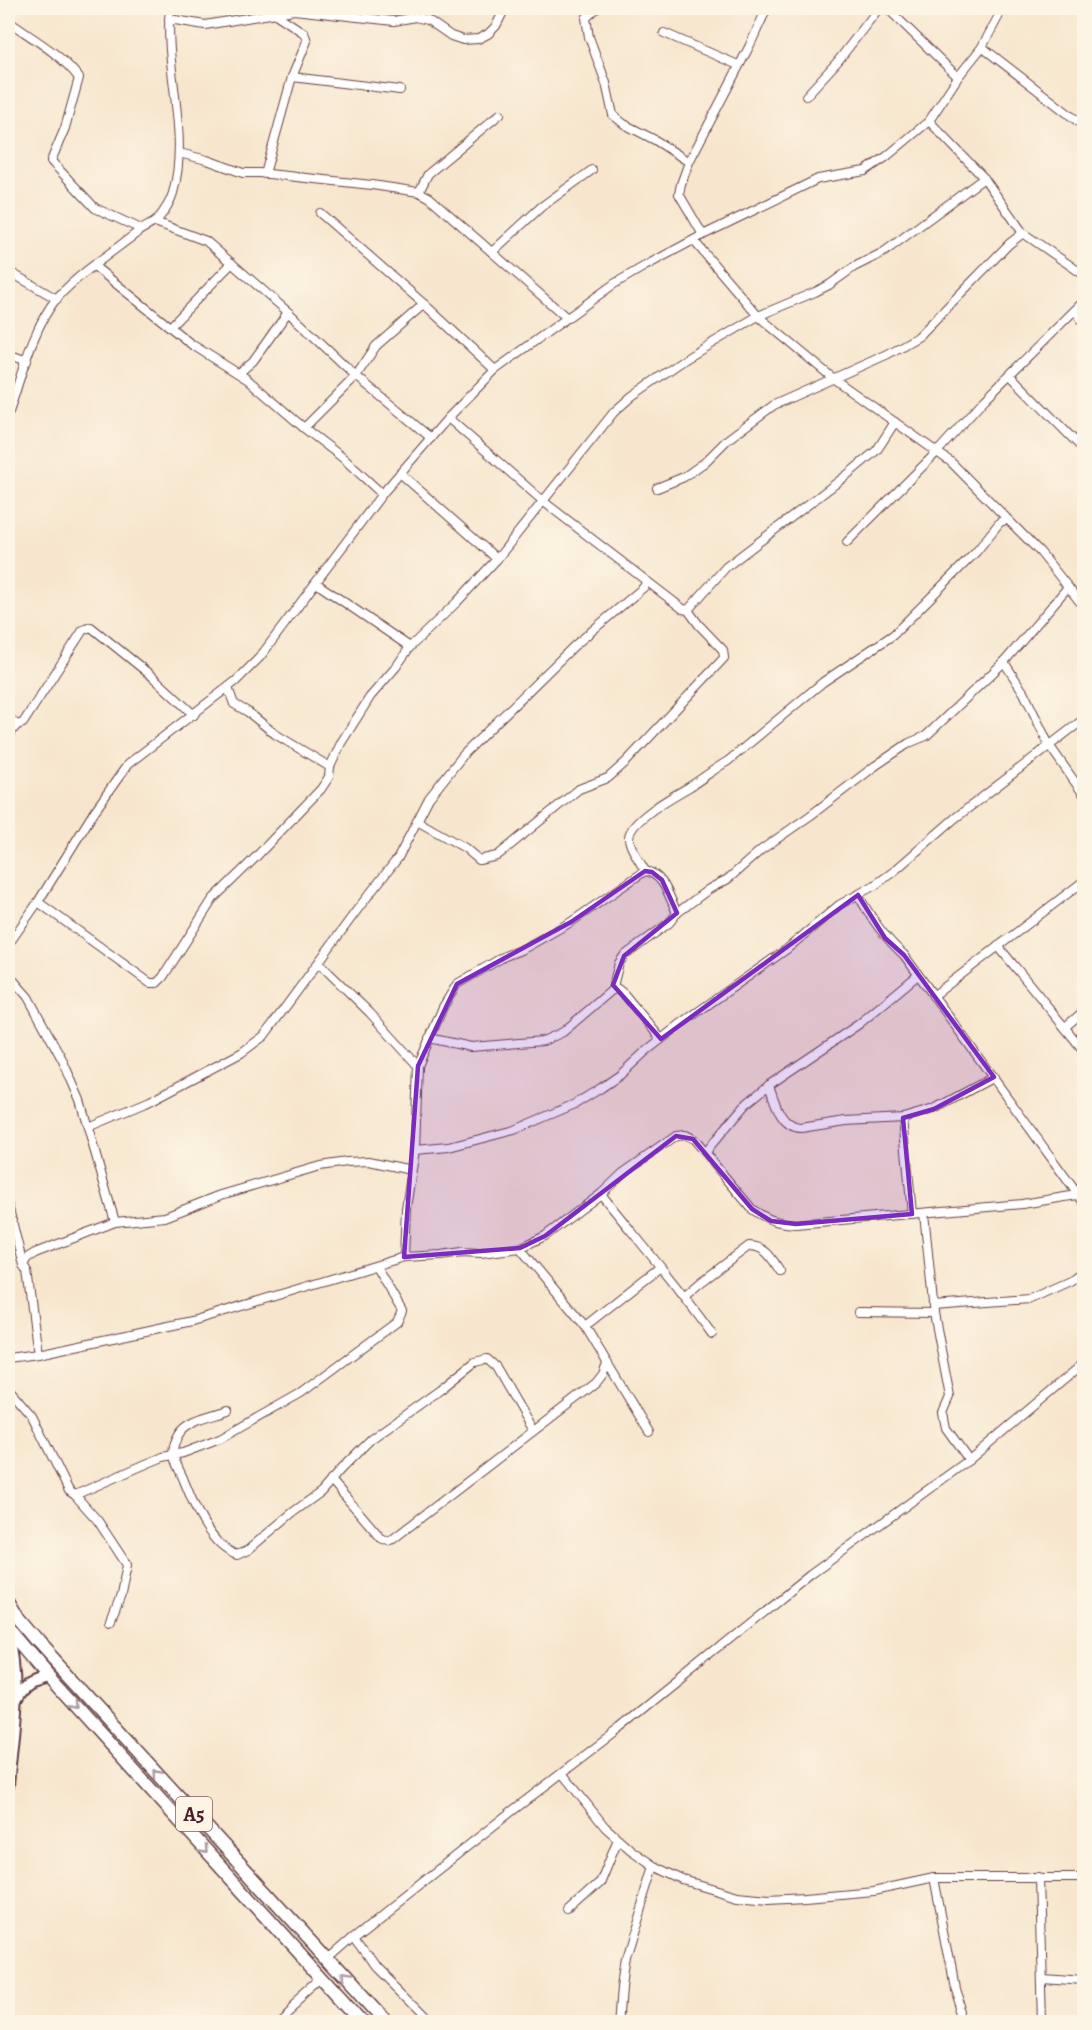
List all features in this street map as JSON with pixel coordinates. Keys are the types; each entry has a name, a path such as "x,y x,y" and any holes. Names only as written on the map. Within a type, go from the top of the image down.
{"highway":[{"name":"A5","path":"8,1602 40,1645 385,2022"},
{"name":"A5","path":"8,1631 362,2022"}],"main road":[{"path":"8,1631 15,1664 15,1702 8,1786"},
{"path":"15,1702 25,1684 48,1676"}],"street":[{"path":"8,415 39,328 57,299 141,229 155,222 173,195 179,167 179,153 169,49 170,8"},
{"path":"169,19 205,25 277,15 294,10 394,21 415,17 428,20 451,36 463,40 478,39 488,34 496,26 505,8"},
{"path":"597,8 586,18 589,37 606,83 613,115 688,162"},
{"path":"703,235 679,194 681,184 688,162 767,8"},
{"path":"806,96 838,61 879,8"},
{"path":"887,8 958,77"},
{"path":"8,945 38,902 94,812 128,764 139,753 194,715 260,657 382,494 448,418 495,370 614,285 703,235 818,179 865,171 886,157 929,121 958,77 982,47 1003,8"},
{"path":"265,174 292,78 307,41 304,33 277,15"},
{"path":"8,21 55,52 69,64 79,78 51,161 95,208 141,229"},
{"path":"664,33 738,65"},
{"path":"982,47 1084,126"},
{"path":"292,78 400,90"},
{"path":"419,192 428,174 500,114"},
{"path":"929,121 984,178 1023,232 1084,274"},
{"path":"179,153 243,173 372,185 419,192 429,197 567,318"},
{"path":"492,252 541,207 592,170"},
{"path":"38,902 150,983 157,983 213,899 321,789 329,777 330,767 340,743 370,697 410,647 497,559 614,412 632,396 687,358 758,316 829,285 854,267 884,252 984,178"},
{"path":"320,213 495,370"},
{"path":"155,222 207,241 356,376 430,438"},
{"path":"657,488 684,477 705,462 728,439 774,405 888,354 920,336 1023,232"},
{"path":"694,241 758,316 834,379 951,462 1040,552 1084,607"},
{"path":"170,327 232,263"},
{"path":"94,266 191,344 239,373 343,458 382,494"},
{"path":"8,271 57,299"},
{"path":"848,542 937,452 985,399 1084,301"},
{"path":"304,428 356,376 376,346 424,304"},
{"path":"1076,310 1084,324"},
{"path":"239,373 252,362 288,312"},
{"path":"8,354 27,361"},
{"path":"1010,375 1078,441 1084,450"},
{"path":"417,821 465,848 480,860 497,856 579,789 608,778 626,762 724,658 723,650 688,610 683,609 646,582 544,502 448,418"},
{"path":"688,610 726,567 848,475 877,450 895,422"},
{"path":"400,473 497,559"},
{"path":"645,871 628,840 629,834 636,825 669,797 728,761 823,682 893,635 976,552 1000,522 1006,520"},
{"path":"88,1127 150,1101 241,1053 264,1036 398,858 429,798 464,754 574,646 644,587 646,582"},
{"path":"316,583 410,647"},
{"path":"612,990 624,956 669,923 677,913 709,889 728,879 761,850 875,766 909,743 926,736 1004,662 1068,587"},
{"path":"8,736 17,724 23,723 27,718 83,630 91,627 153,677 194,715"},
{"path":"1004,662 1024,693 1049,746 1084,795"},
{"path":"228,687 234,704 248,712 275,734 330,767"},
{"path":"8,717 17,724"},
{"path":"415,1150 449,1147 514,1130 575,1104 620,1075 662,1039 787,949 839,905 875,885 954,819 1084,719"},
{"path":"404,1257 406,1208 415,1150 418,1066 443,1007 457,984 571,922 645,871 652,872 662,880 677,913"},
{"path":"933,996 1084,881"},
{"path":"858,895 885,938 904,955 1084,1203"},
{"path":"998,946 1084,1051"},
{"path":"319,963 370,1013 418,1066"},
{"path":"8,974 28,997 80,1100 115,1222"},
{"path":"705,1152 745,1105 768,1085 859,1024 918,975"},
{"path":"429,1038 471,1047 543,1041 563,1032 612,990 618,989 662,1039"},
{"path":"1065,1027 1084,1011"},
{"path":"768,1085 782,1118 793,1128 846,1121 903,1118 934,1109 994,1077"},
{"path":"903,1118 912,1214"},
{"path":"8,1358 38,1354 192,1321 404,1257 441,1256 462,1252 481,1253 520,1248 545,1236 601,1194 623,1173 676,1136 693,1139 753,1209 771,1221 796,1224 1022,1204 1077,1195"},
{"path":"23,1265 27,1258 35,1253 115,1222 165,1217 221,1195 329,1165 369,1161 411,1170"},
{"path":"601,1194 659,1268 685,1296 712,1334"},
{"path":"8,1205 23,1265 27,1271 38,1354"},
{"path":"924,1213 933,1309 950,1397 943,1413 946,1428 969,1460"},
{"path":"685,1296 749,1246 765,1251 780,1271"},
{"path":"520,1248 585,1326 649,1432"},
{"path":"75,1495 146,1464 183,1454 220,1439 301,1393 397,1322 402,1311 376,1266"},
{"path":"585,1326 659,1268"},
{"path":"858,1312 933,1309 1030,1299 1070,1281 1084,1270"},
{"path":"228,1410 187,1425 174,1443 173,1455 196,1509 211,1534 230,1552 237,1555 248,1550 321,1492 371,1439 475,1362 487,1359 496,1367 533,1431"},
{"path":"331,1480 381,1538 388,1540 401,1533 596,1383 603,1374 607,1362"},
{"path":"327,1960 354,1936 621,1728 810,1575 969,1460 1084,1364"},
{"path":"8,1388 32,1416 69,1491 98,1521 127,1565 121,1596 111,1622"},
{"path":"562,1773 605,1827 654,1866 683,1880 737,1896 769,1899 874,1891 934,1878 1084,1878"},
{"path":"569,1911 600,1883 618,1839"},
{"path":"618,2022 625,1960 654,1866"},
{"path":"1038,1877 1042,2022"},
{"path":"934,1878 955,1987 963,2012 961,2022"},
{"path":"354,1936 374,1965 431,2022"},
{"path":"1041,1977 1084,1980"},
{"path":"274,2022 322,1979"}],"highlighted area":[{"path":"645,871 652,872 662,880 677,913 624,956 613,985 661,1039 858,895 885,938 904,955 994,1077 934,1109 903,1118 912,1214 796,1224 771,1221 752,1209 693,1139 676,1136 545,1236 520,1248 404,1257 418,1066 457,984 571,922"}]}
